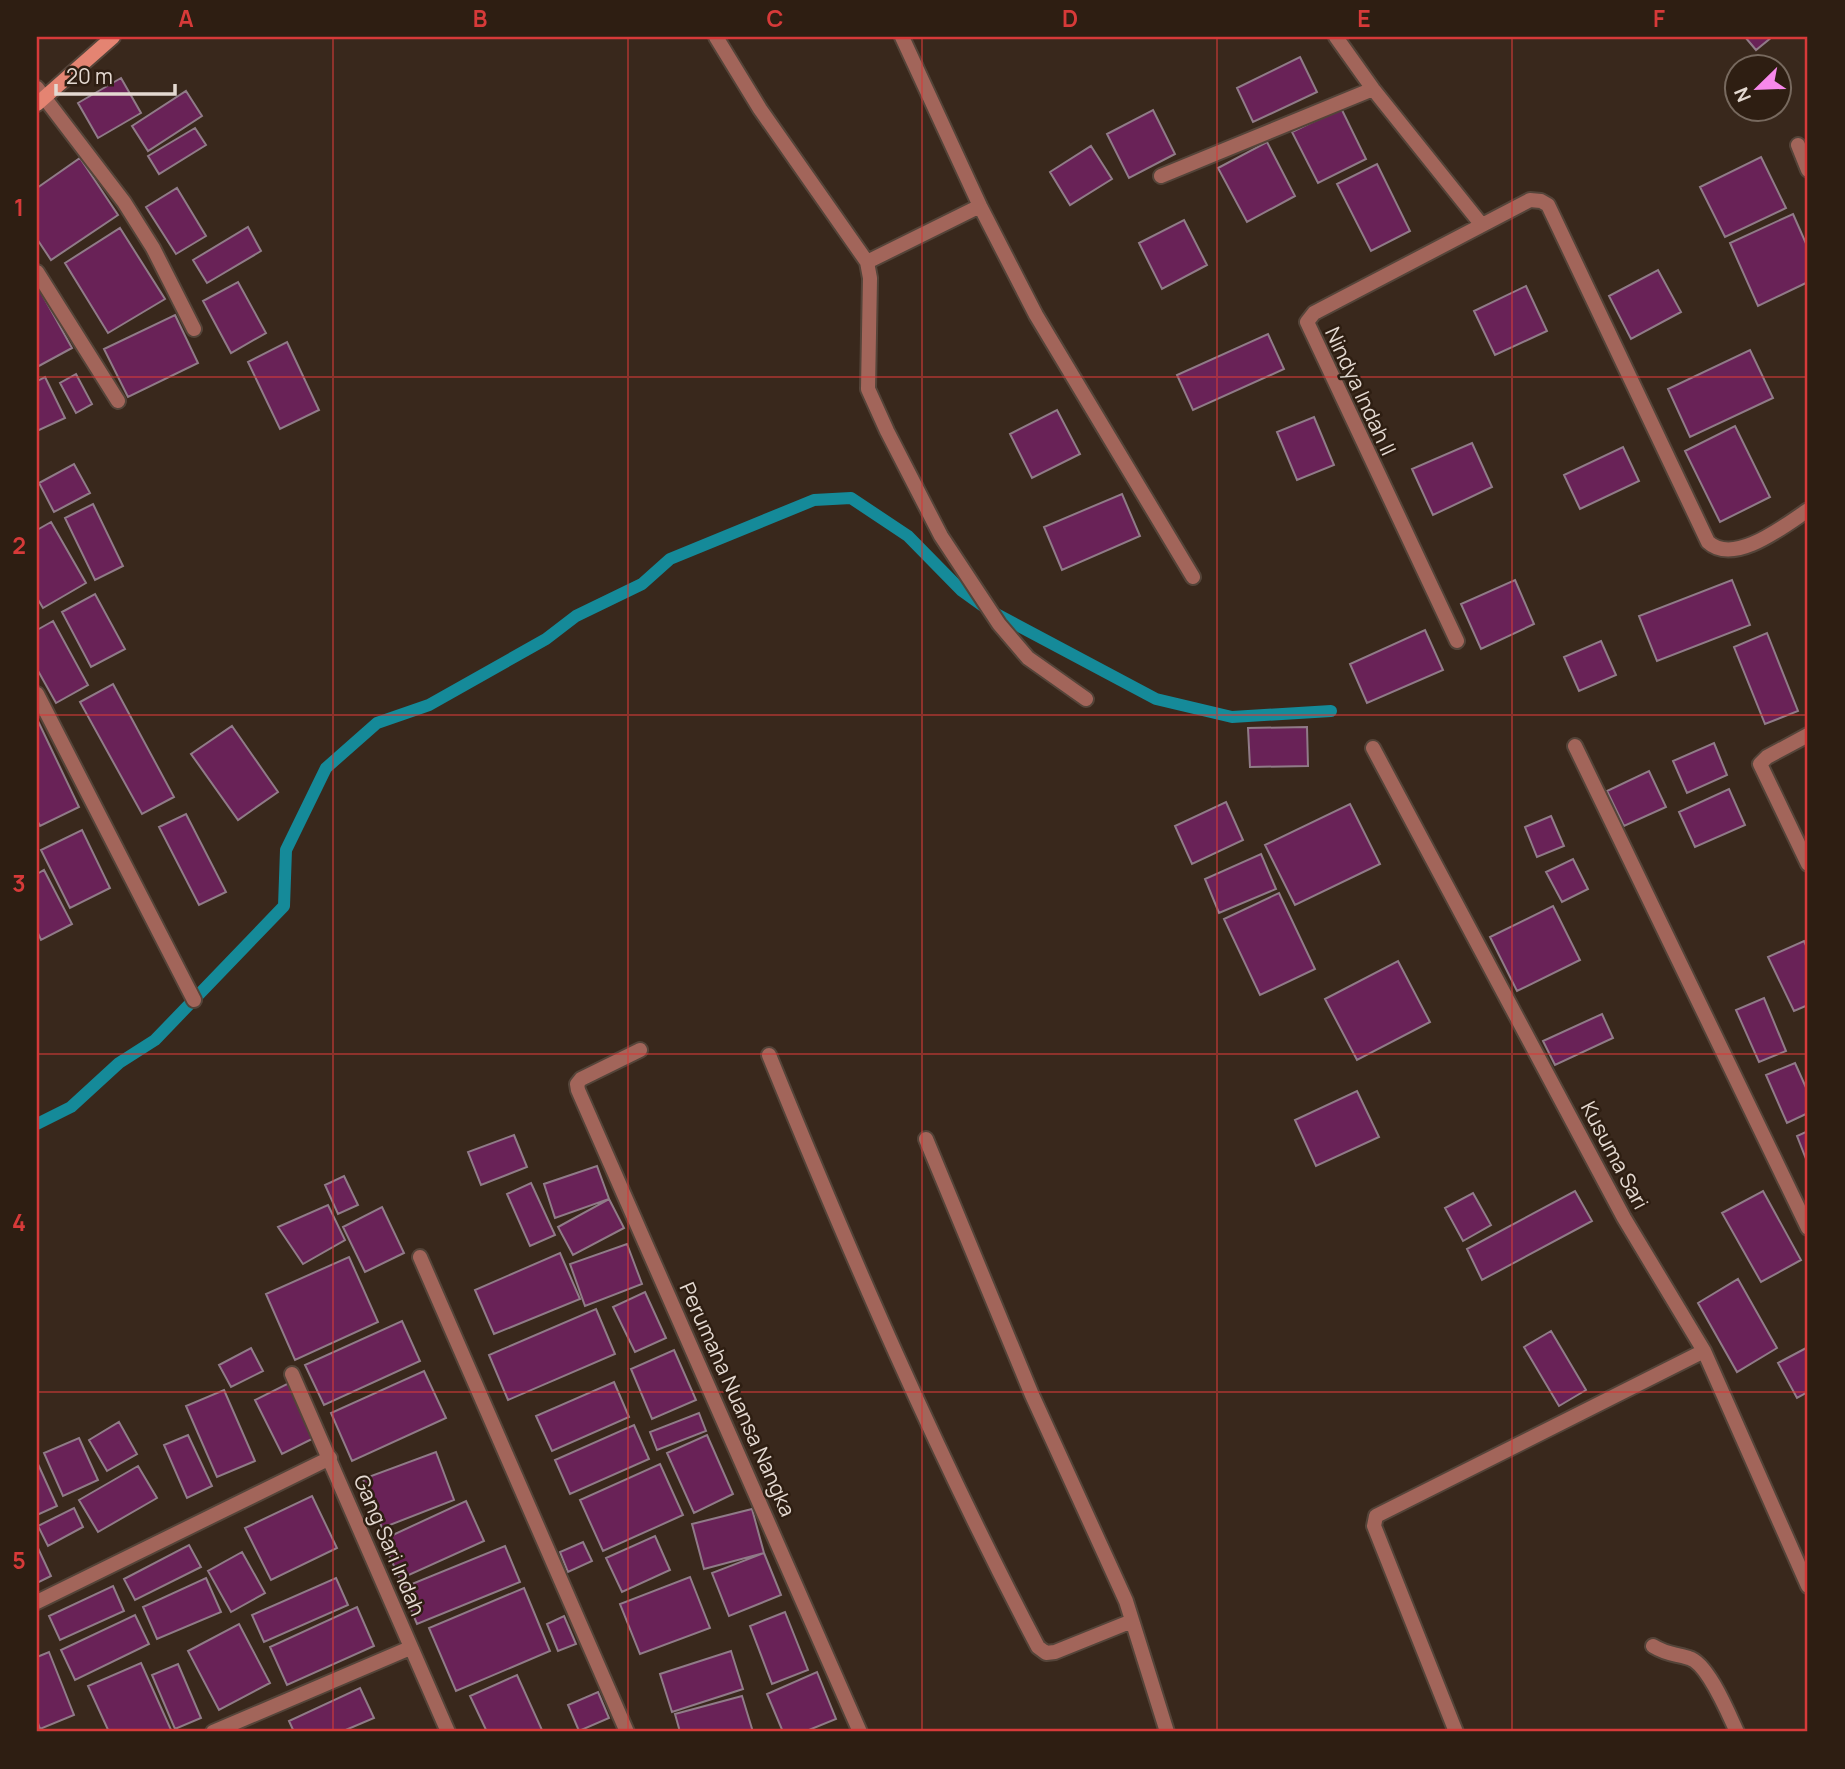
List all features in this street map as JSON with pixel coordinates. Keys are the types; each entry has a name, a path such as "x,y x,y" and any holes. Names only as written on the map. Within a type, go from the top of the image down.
{"street":[{"path":"113,37 39,97 124,202 153,248 194,329"},
{"path":"716,37 760,109 867,262 870,278 867,389 942,536 999,624 1028,658 1086,699"},
{"path":"902,37 980,206 1035,315 1193,578"},
{"path":"1336,37 1373,89 1481,224"},
{"path":"1161,176 1373,89"},
{"path":"1798,145 1808,170"},
{"name":"Nindya Indah II","path":"1457,641 1307,322 1314,313 1530,200 1548,205 1708,542 1721,550 1741,549 1808,510"},
{"path":"867,262 980,206"},
{"path":"37,272 118,401"},
{"path":"37,694 194,1000"},
{"path":"1808,735 1767,757 1760,764 1808,864"},
{"path":"1575,746 1808,1228"},
{"name":"Kusuma Sari","path":"1373,748 1624,1217 1704,1351 1808,1586"},
{"name":"Perumaha Nuansa Nangka","path":"640,1050 577,1084 860,1732"},
{"path":"769,1055 832,1209 911,1385 992,1560 1038,1647 1046,1653 1055,1652 1132,1621"},
{"path":"926,1139 1032,1395 1132,1621 1167,1732"},
{"path":"420,1257 626,1732"},
{"path":"1456,1732 1374,1525 1376,1516 1704,1351"},
{"name":"Gang Sari Indah","path":"292,1374 448,1732"},
{"path":"37,1602 330,1458"},
{"path":"1653,1646 1673,1657 1689,1658 1703,1667 1737,1732"},
{"path":"213,1732 411,1648"}],"building":[{"path":"1745,37 1772,37 1756,50"},
{"path":"1300,57 1317,92 1253,122 1237,88"},
{"path":"121,78 141,113 98,138 78,103"},
{"path":"186,91 202,116 148,151 132,126"},
{"path":"1341,108 1366,159 1318,183 1292,132"},
{"path":"1153,110 1175,154 1129,178 1107,134"},
{"path":"195,128 206,145 159,174 148,156"},
{"path":"1267,142 1295,196 1247,222 1218,168"},
{"path":"1091,146 1112,179 1070,205 1050,172"},
{"path":"1761,157 1786,208 1725,237 1700,187"},
{"path":"80,158 118,215 51,260 37,239 37,188"},
{"path":"1377,164 1410,231 1371,251 1337,184"},
{"path":"177,188 206,236 176,254 146,207"},
{"path":"1793,214 1808,248 1808,282 1758,306 1730,243"},
{"path":"1184,220 1207,265 1162,289 1139,243"},
{"path":"248,227 261,251 207,283 193,260"},
{"path":"120,228 165,299 108,333 65,263"},
{"path":"1658,270 1681,312 1631,339 1609,296"},
{"path":"238,282 266,333 231,353 203,301"},
{"path":"37,285 72,348 37,367"},
{"path":"1526,286 1547,331 1495,355 1474,311"},
{"path":"175,315 198,363 128,397 104,349"},
{"path":"1268,334 1284,369 1193,410 1177,375"},
{"path":"287,342 319,410 280,429 248,362"},
{"path":"1750,350 1773,398 1690,437 1668,389"},
{"path":"76,374 92,404 76,413 60,383"},
{"path":"45,377 65,418 37,431 37,381"},
{"path":"1057,410 1080,454 1032,478 1010,434"},
{"path":"1314,417 1334,465 1297,480 1277,432"},
{"path":"1735,426 1770,497 1720,522 1685,451"},
{"path":"1472,443 1492,487 1433,515 1412,469"},
{"path":"1623,447 1639,481 1580,509 1564,475"},
{"path":"74,464 90,493 54,512 39,483"},
{"path":"1122,494 1140,536 1062,570 1044,527"},
{"path":"93,504 123,566 95,580 65,518"},
{"path":"51,522 86,583 43,608 37,598 37,530"},
{"path":"1515,580 1534,624 1481,649 1461,604"},
{"path":"1732,580 1750,625 1657,661 1639,616"},
{"path":"95,594 125,649 91,667 62,612"},
{"path":"53,621 88,685 56,703 37,669 37,630"},
{"path":"1425,630 1443,670 1367,703 1350,664"},
{"path":"1767,633 1798,711 1765,724 1734,647"},
{"path":"1601,641 1616,675 1579,691 1564,657"},
{"path":"113,684 174,797 142,814 80,702"},
{"path":"37,719 79,807 40,826 37,820"},
{"path":"232,726 278,792 238,820 191,754"},
{"path":"1307,727 1308,766 1250,767 1248,728"},
{"path":"1714,743 1727,775 1687,793 1673,761"},
{"path":"1649,771 1666,807 1624,826 1607,791"},
{"path":"1729,789 1745,825 1695,847 1679,812"},
{"path":"1226,802 1243,840 1192,864 1175,826"},
{"path":"1350,804 1380,864 1295,905 1265,845"},
{"path":"186,814 226,892 199,905 159,827"},
{"path":"1551,816 1564,846 1537,857 1525,827"},
{"path":"82,830 110,888 70,908 41,850"},
{"path":"1261,854 1276,889 1219,913 1205,879"},
{"path":"1573,859 1588,889 1562,902 1546,872"},
{"path":"44,870 72,924 41,940 37,931 37,874"},
{"path":"1279,893 1315,969 1260,995 1224,919"},
{"path":"1553,906 1580,960 1517,991 1490,937"},
{"path":"1804,941 1808,950 1808,1005 1794,1011 1768,957"},
{"path":"1398,961 1430,1022 1357,1060 1325,999"},
{"path":"1764,998 1786,1051 1759,1062 1736,1010"},
{"path":"1602,1014 1613,1038 1555,1065 1543,1041"},
{"path":"1795,1063 1808,1092 1808,1113 1787,1123 1766,1075"},
{"path":"1357,1091 1379,1137 1316,1166 1295,1120"},
{"path":"1808,1131 1808,1164 1797,1136"},
{"path":"514,1135 527,1167 481,1185 468,1152"},
{"path":"597,1166 609,1199 555,1218 544,1184"},
{"path":"344,1176 358,1205 338,1214 325,1185"},
{"path":"531,1183 555,1235 530,1246 507,1194"},
{"path":"1575,1191 1592,1221 1482,1280 1467,1249"},
{"path":"1763,1191 1801,1260 1761,1282 1722,1213"},
{"path":"1473,1193 1491,1225 1463,1241 1445,1208"},
{"path":"609,1199 624,1228 573,1255 558,1227"},
{"path":"328,1205 345,1240 303,1264 278,1227"},
{"path":"382,1207 404,1253 365,1272 343,1227"},
{"path":"627,1244 642,1284 585,1306 570,1264"},
{"path":"560,1253 580,1299 494,1334 475,1290"},
{"path":"349,1257 378,1322 295,1360 266,1294"},
{"path":"1738,1279 1777,1348 1737,1372 1698,1303"},
{"path":"645,1292 666,1338 635,1352 613,1307"},
{"path":"596,1309 615,1354 508,1400 489,1355"},
{"path":"402,1321 420,1361 324,1405 305,1365"},
{"path":"1551,1331 1586,1390 1559,1406 1524,1347"},
{"path":"1808,1347 1808,1392 1797,1398 1778,1363"},
{"path":"251,1348 263,1371 231,1387 219,1365"},
{"path":"674,1350 696,1400 652,1419 631,1369"},
{"path":"424,1371 446,1418 352,1461 331,1413"},
{"path":"614,1382 629,1417 552,1451 536,1416"},
{"path":"289,1383 316,1437 282,1454 255,1400"},
{"path":"224,1390 255,1461 217,1477 186,1406"},
{"path":"699,1413 706,1431 657,1450 650,1432"},
{"path":"119,1422 137,1454 107,1471 89,1440"},
{"path":"634,1425 649,1459 570,1494 555,1460"},
{"path":"188,1435 212,1486 187,1498 164,1445"},
{"path":"707,1435 733,1494 694,1513 667,1453"},
{"path":"79,1438 98,1480 63,1496 44,1453"},
{"path":"436,1452 454,1500 382,1528 363,1479"},
{"path":"37,1462 57,1506 37,1515"},
{"path":"660,1464 683,1515 603,1551 580,1500"},
{"path":"138,1466 157,1498 98,1532 79,1500"},
{"path":"312,1496 337,1548 271,1580 245,1528"},
{"path":"466,1501 484,1541 400,1579 382,1540"},
{"path":"74,1508 83,1527 48,1546 38,1526"},
{"path":"752,1509 764,1553 704,1569 692,1524"},
{"path":"655,1536 670,1570 622,1592 606,1558"},
{"path":"583,1542 592,1561 568,1572 560,1552"},
{"path":"189,1545 201,1567 135,1600 124,1579"},
{"path":"37,1546 51,1576 37,1583"},
{"path":"505,1546 520,1582 417,1624 402,1588"},
{"path":"242,1552 265,1593 231,1612 208,1571"},
{"path":"764,1553 781,1595 729,1616 712,1573"},
{"path":"690,1577 710,1628 640,1654 620,1604"},
{"path":"206,1578 221,1612 157,1639 143,1607"},
{"path":"336,1578 348,1605 264,1642 252,1615"},
{"path":"113,1586 124,1611 60,1640 49,1616"},
{"path":"524,1588 550,1651 456,1691 429,1628"},
{"path":"357,1607 374,1646 287,1685 270,1647"},
{"path":"785,1612 808,1670 772,1684 750,1626"},
{"path":"135,1615 149,1644 75,1680 61,1650"},
{"path":"564,1616 576,1644 558,1651 547,1624"},
{"path":"239,1624 270,1683 219,1710 188,1651"},
{"path":"731,1651 743,1689 672,1712 660,1674"},
{"path":"49,1652 74,1715 40,1729 37,1720 37,1657"},
{"path":"141,1663 172,1732 109,1732 88,1686"},
{"path":"178,1664 201,1718 175,1729 152,1675"},
{"path":"817,1672 836,1719 804,1732 783,1732 767,1694"},
{"path":"517,1675 542,1730 487,1732 470,1696"},
{"path":"360,1688 374,1718 341,1732 294,1732 289,1721"},
{"path":"598,1692 609,1718 579,1731 568,1705"},
{"path":"742,1696 753,1732 680,1732 675,1714"}],"waterway":[{"path":"37,1124 71,1107 119,1063 155,1040 284,906 286,850 326,768 377,723 429,705 546,639 576,616 642,584 670,559 814,500 851,498 908,536 962,591 987,609 1156,699 1232,717 1331,711"}]}
